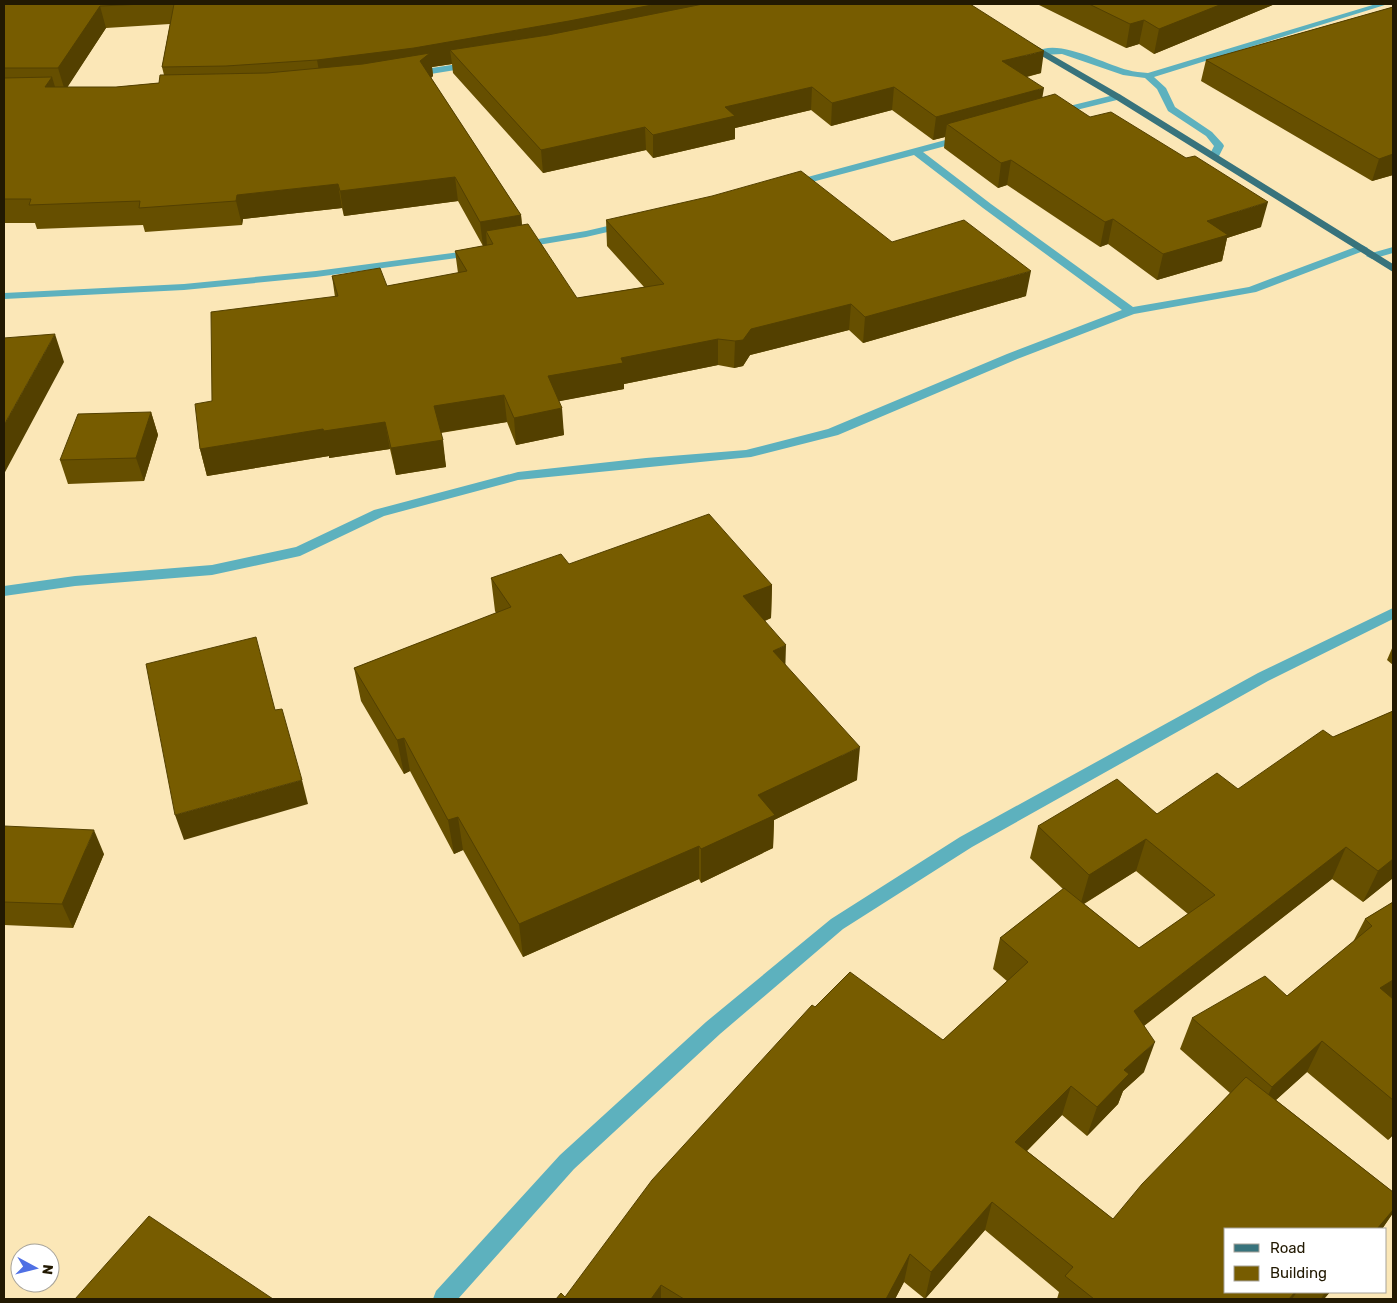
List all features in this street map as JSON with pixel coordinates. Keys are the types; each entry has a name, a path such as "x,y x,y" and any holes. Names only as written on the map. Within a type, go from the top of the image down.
{"main road":[{"path":"1018,38 1214,156 1393,269"}],"street":[{"path":"1042,52 1062,51 1102,63 1126,73 1148,76 1287,32 1384,4"},
{"path":"405,76 482,63"},
{"path":"1148,76 1161,88 1171,109 1208,134 1219,146 1214,156"},
{"path":"1050,114 1118,97"},
{"path":"778,188 974,136"},
{"path":"917,152 987,206 1131,311"},
{"path":"508,247 586,234 634,223"},
{"path":"4,591 75,581 212,570 300,551 379,513 518,476 756,452 833,432 1010,358 1131,311 1252,290 1367,252 1393,250"},
{"path":"4,296 184,287 316,274 489,251"},
{"path":"444,1299 567,1162 713,1028 837,924 975,837 1263,677 1393,613"}],"building":[{"path":"4,4 144,4 100,6 58,68 4,68"},
{"path":"174,4 657,4 414,48 317,60 226,66 162,67"},
{"path":"703,4 970,4 1044,51 1002,61 1044,88 936,117 894,87 832,103 812,87 725,107 735,116 653,135 645,127 541,150 450,50 548,35"},
{"path":"1089,4 1222,4 1159,29 1144,20 1130,24"},
{"path":"1393,7 1393,154 1379,159 1206,60"},
{"path":"430,53 420,61 521,215 480,222 455,177 340,191 338,184 237,195 236,201 139,208 140,201 29,205 31,199 4,199 4,78 52,77 45,87 116,87 159,83 160,75 267,73 363,64"},
{"path":"1055,94 1090,117 1111,112 1186,158 1195,156 1268,202 1207,221 1228,235 1163,254 1113,219 1105,222 1011,160 1001,163 947,124"},
{"path":"801,171 892,242 964,220 1031,271 865,317 851,304 751,329 743,340 718,339 621,358 623,363 548,376 562,408 514,418 504,395 434,406 443,440 391,448 385,422 324,431 323,429 200,449 195,404 212,401 211,312 338,296 332,276 380,268 387,286 467,271 455,251 493,244 486,231 528,224 577,298 664,284 606,220 712,196"},
{"path":"55,334 4,425 4,338"},
{"path":"151,412 136,458 60,460 78,414"},
{"path":"709,514 772,585 743,596 786,645 773,651 860,747 758,795 775,815 701,849 699,846 519,924 458,817 448,820 404,738 397,740 354,668 511,607 491,578 561,554 569,564"},
{"path":"256,637 275,710 282,709 302,780 175,815 146,664"},
{"path":"1393,711 1393,859 1378,871 1346,847 1134,1011 1155,1042 1124,1070 1129,1074 1097,1107 1071,1086 1015,1142 1113,1219 1142,1184 1246,1077 1393,1192 1393,1210 1378,1228 1224,1228 1224,1293 1294,1293 1289,1299 1094,1299 1065,1276 1073,1267 992,1202 931,1272 910,1254 886,1299 684,1299 661,1285 651,1299 556,1299 561,1293 565,1297 652,1180 812,1005 815,1007 850,972 943,1040 1028,962 1000,938 1064,888 1139,948 1215,895 1146,839 1089,875 1038,826 1117,779 1157,814 1217,773 1238,789 1323,730 1333,737"},
{"path":"4,826 94,830 62,904 4,902"},
{"path":"1393,902 1393,980 1380,988 1393,999 1393,1100 1322,1041 1272,1087 1192,1018 1265,976 1287,996 1372,926 1365,919"},
{"path":"149,1216 273,1299 75,1299"}]}
